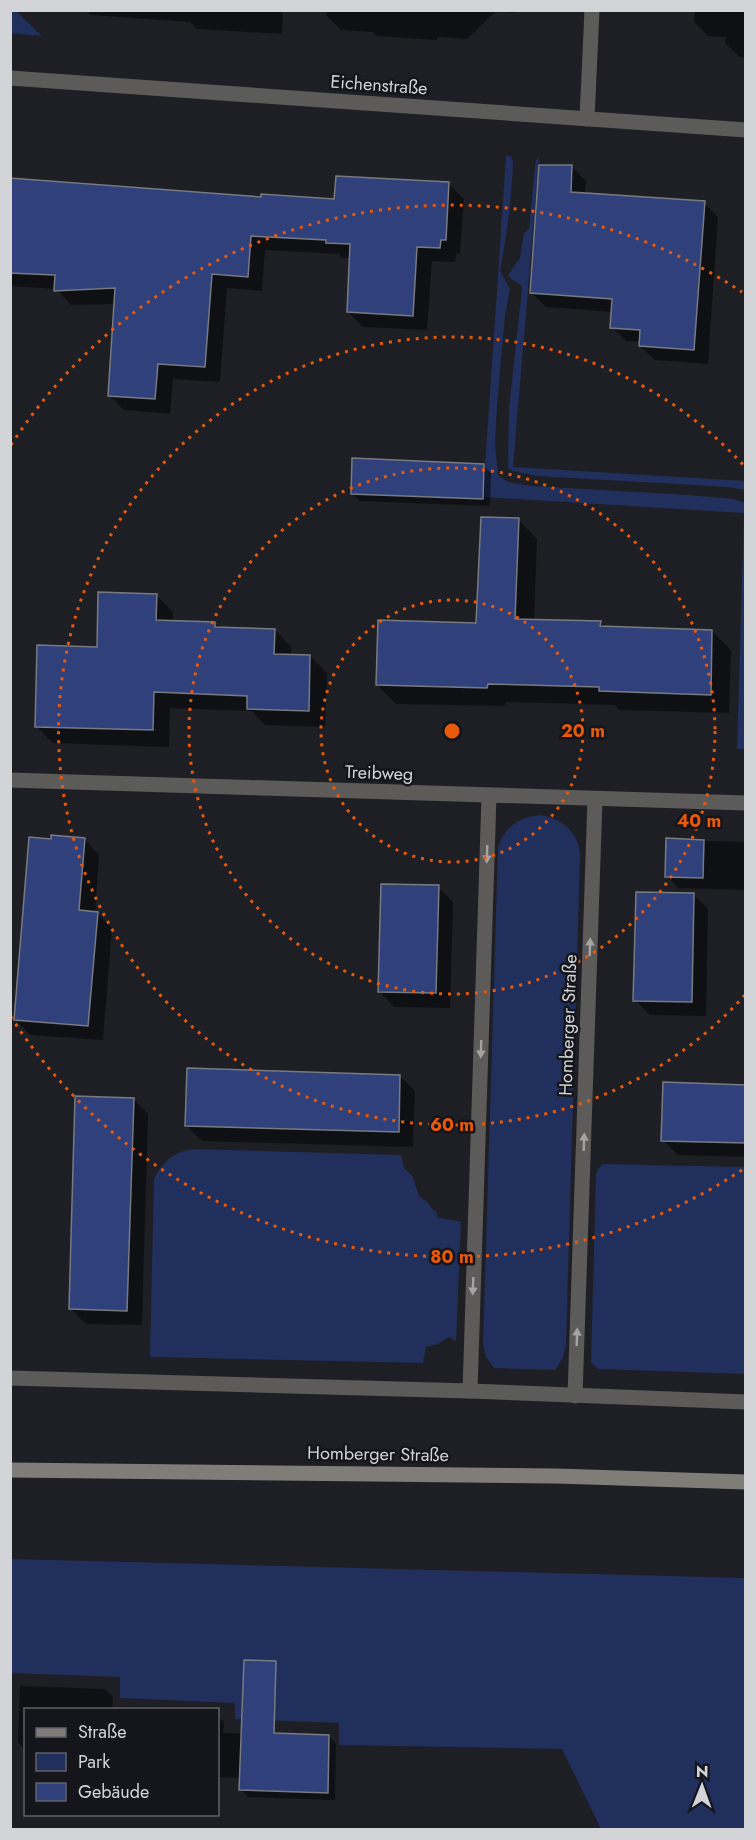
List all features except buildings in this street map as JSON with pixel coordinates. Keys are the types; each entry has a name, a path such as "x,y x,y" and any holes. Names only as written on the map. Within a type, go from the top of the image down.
{"main road":[{"name":"Homberger Straße","path":"10,1470 556,1476 746,1482"}],"street":[{"path":"587,119 592,10"},
{"name":"Eichenstraße","path":"10,78 746,130"},
{"name":"Treibweg","path":"10,780 746,803"},
{"path":"470,1391 489,796"},
{"name":"Homberger Straße","path":"575,1396 595,799"},
{"path":"10,1378 470,1391 746,1402"}],"green space":[{"path":"10,11 16,11 42,36 11,33"},
{"path":"506,156 510,156 513,160 509,216 500,271 510,289 505,315 497,405 495,445 498,475 508,482 531,486 689,495 733,499 745,503 744,749 737,749 744,513 483,497"},
{"path":"539,158 513,467 745,481 745,490 729,487 537,476 508,468 509,408 522,289 521,285 508,275 520,258 524,233 529,229 535,166"},
{"path":"540,815 556,819 568,828 577,841 580,857 566,1344 563,1358 555,1370 494,1368 486,1357 483,1344 498,848 504,835 513,825 525,818"},
{"path":"195,1149 401,1155 404,1168 413,1177 419,1196 436,1211 437,1217 461,1222 456,1341 449,1337 438,1344 426,1347 423,1363 150,1357 154,1179 170,1158 181,1152"},
{"path":"603,1164 745,1167 745,1374 598,1369 591,1362 596,1175"},
{"path":"11,1559 745,1578 745,1829 601,1829 562,1749 339,1745 339,1723 235,1719 235,1703 120,1698 120,1677 11,1673"}]}
